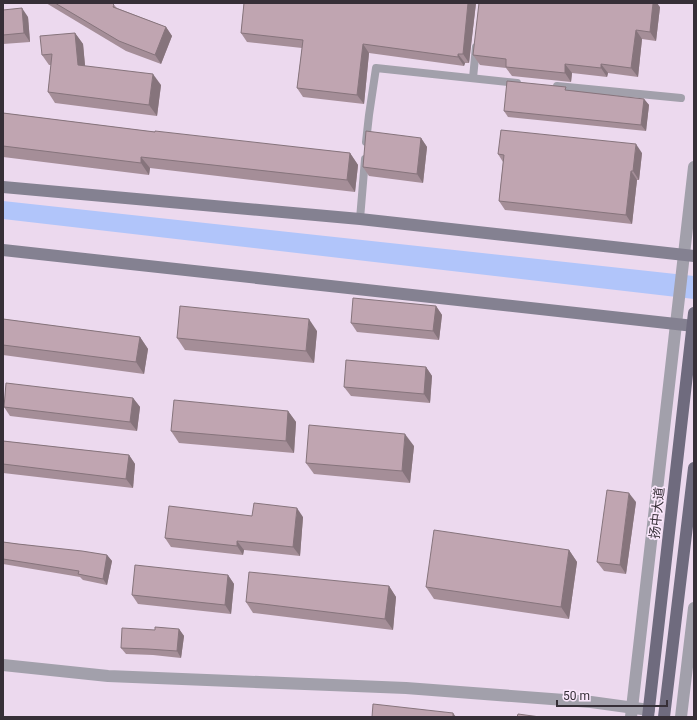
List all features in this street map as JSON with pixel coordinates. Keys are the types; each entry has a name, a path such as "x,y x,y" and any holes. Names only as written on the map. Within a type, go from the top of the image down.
{"main road":[{"name":"扬中大道","path":"649,713 694,313"},
{"path":"664,717 694,468"}],"street":[{"path":"631,712 676,324 689,256 694,167"},
{"path":"3,187 360,219 689,256"},
{"path":"3,250 693,326"},
{"path":"681,717 694,608"},
{"path":"3,665 108,676 406,688 591,702 631,712 649,713"}],"lane":[{"path":"473,78 477,41"},
{"path":"360,219 369,115 376,68 527,84"},
{"path":"550,86 681,98"}],"water":[{"path":"3,201 694,276 694,299 3,219"}],"building":[{"path":"55,3 112,3 114,5 113,7 166,27 155,55 119,41"},
{"path":"244,3 468,3 463,54 458,54 458,57 363,44 357,95 297,88 303,40 241,33"},
{"path":"479,3 653,3 650,32 636,30 631,68 601,64 601,68 565,64 565,73 506,67 506,59 473,55"},
{"path":"22,8 24,33 3,35 3,10"},
{"path":"75,33 78,65 153,74 149,105 48,92 52,54 42,55 40,36"},
{"path":"507,81 566,87 565,90 644,99 641,125 504,111"},
{"path":"3,113 155,132 350,153 347,180 141,157 141,163 3,146"},
{"path":"501,130 636,144 626,215 499,201 504,155 498,154"},
{"path":"366,131 421,138 417,174 363,167"},
{"path":"353,298 436,306 433,331 351,323"},
{"path":"180,306 309,319 306,351 177,338"},
{"path":"3,319 140,337 136,362 3,345"},
{"path":"346,360 426,367 424,394 344,387"},
{"path":"6,383 133,398 130,422 4,407"},
{"path":"174,400 288,411 286,441 171,431"},
{"path":"309,425 405,434 402,471 306,463"},
{"path":"3,441 129,455 126,479 3,464"},
{"path":"607,490 629,493 620,565 597,562"},
{"path":"254,503 297,508 293,547 237,541 237,546 165,538 169,506 252,516"},
{"path":"434,530 569,550 561,607 426,587"},
{"path":"3,542 107,555 103,579 78,574 79,571 3,559"},
{"path":"135,565 228,575 225,605 132,595"},
{"path":"249,572 389,586 385,619 246,602"},
{"path":"155,627 179,629 177,651 121,648 122,628 155,630"},
{"path":"373,704 453,713 453,717 372,717"},
{"path":"518,714 540,717 517,717"}]}
